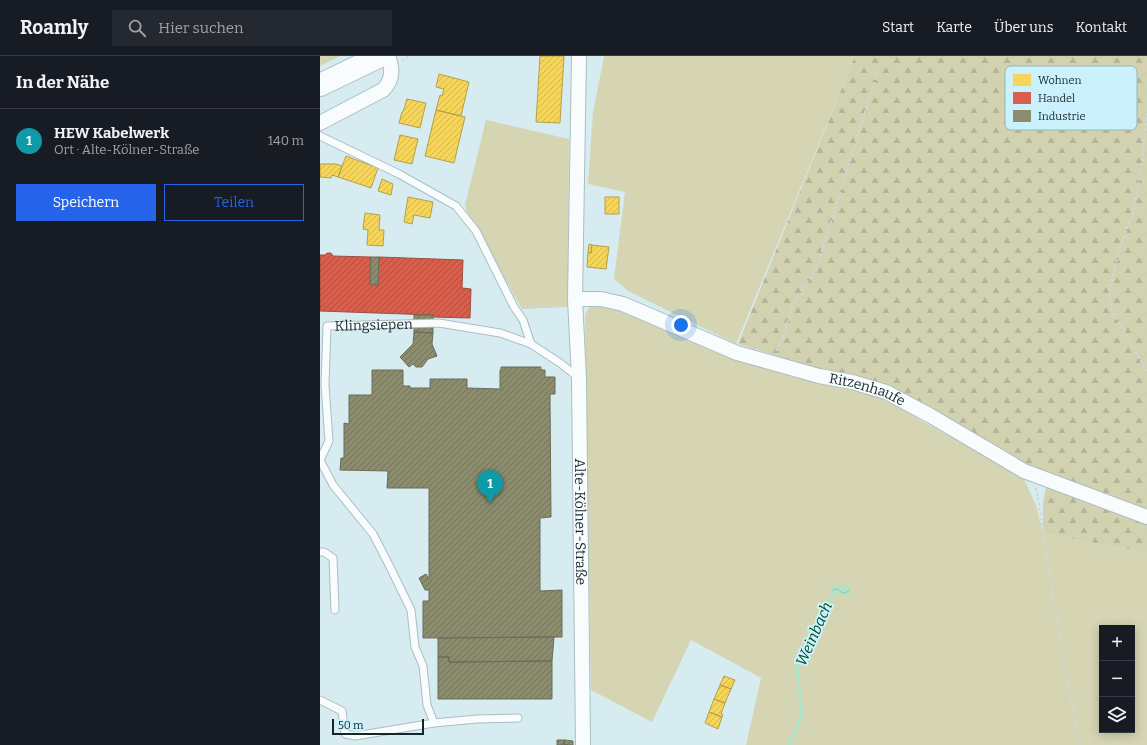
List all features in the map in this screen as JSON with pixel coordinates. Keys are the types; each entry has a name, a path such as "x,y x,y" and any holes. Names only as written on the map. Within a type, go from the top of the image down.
{"main road":[{"path":"320,85 380,56"}],"street":[{"path":"320,123 383,90 388,85 391,76 392,66 388,56"},
{"path":"575,302 579,56"},
{"name":"Ritzenhaufe","path":"575,302 601,299 623,304 738,353 819,376 852,382 886,392 931,416 1024,470 1147,517"},
{"name":"Alte-Kölner-Straße","path":"575,302 579,378 583,745"}],"lane":[{"path":"320,136 399,174 456,206 476,232 514,307 523,320 531,344"},
{"name":"Klingsiepen","path":"320,460 329,441 325,385 327,326 439,323 500,332 531,344 560,363 579,378"},
{"path":"320,460 333,486 372,534 411,610 415,647 423,666 427,706 434,723"},
{"path":"320,552 324,552 332,558 335,610"},
{"path":"320,700 342,711 345,734 355,736 434,723 477,719 518,718"}],"path":[{"path":"770,363 783,337 792,306 817,267 878,70"},
{"path":"1147,113 1142,164 1132,216 1120,247 1109,290 1112,310 1147,372"},
{"path":"514,307 575,302"},
{"path":"1036,475 1036,488 1058,629 1080,745"}],"shaded area":[{"path":"320,56 341,56 320,66"},
{"path":"604,56 855,56 736,344 628,291 614,279 625,192 588,184 593,113"},
{"path":"486,120 569,139 568,307 522,309 467,212 465,205"},
{"path":"590,305 623,310 816,382 883,397 927,424 1023,477 1036,505 1043,533 1147,553 1147,745 746,745 761,678 691,640 652,722 591,690 585,315"}],"green space":[{"path":"855,56 1147,56 1147,553 1043,533 1043,504 1048,475 1025,468 934,409 889,386 821,369 738,344"}],"water":[{"path":"828,585 849,585 851,592 847,596 833,593"}],"building: Wohnen":[{"path":"540,56 564,56 560,123 536,122"},
{"path":"439,74 469,82 461,116 436,110 440,95 442,96 444,89 436,87"},
{"path":"407,99 426,103 420,128 399,123"},
{"path":"436,110 465,117 454,163 425,156"},
{"path":"400,135 418,139 412,164 394,160"},
{"path":"346,156 378,168 371,188 338,177"},
{"path":"320,164 336,164 342,166 338,177 332,175 331,178 320,177"},
{"path":"382,179 393,184 391,195 378,191"},
{"path":"408,197 433,202 430,218 414,215 412,224 404,222"},
{"path":"605,197 619,197 619,214 605,214"},
{"path":"365,213 380,215 379,230 384,230 383,246 367,245 368,230 363,229"},
{"path":"589,244 592,245 591,253 588,252"},
{"path":"592,245 609,247 606,269 587,267 588,252 591,253"},
{"path":"724,676 735,680 731,689 720,685"},
{"path":"720,685 731,689 725,703 714,699"},
{"path":"714,699 725,703 721,714 723,715 722,717 709,712"},
{"path":"709,712 722,717 718,729 705,723"}],"building: Handel":[{"path":"327,253 331,253 333,256 371,257 370,284 378,285 379,257 463,260 462,288 471,289 470,318 433,317 433,315 320,311 320,255 325,255"}],"building: Industrie":[{"path":"371,257 379,257 378,285 370,284"},
{"path":"414,315 433,315 433,333 414,332"},
{"path":"414,332 433,333 432,344 437,356 428,359 422,367 416,367 413,364 409,367 400,357 413,344"},
{"path":"501,367 541,367 541,370 545,370 545,377 555,377 555,394 550,394 551,517 540,518 540,591 562,590 562,637 423,638 423,601 429,601 429,590 425,590 419,578 426,574 429,579 429,488 387,488 388,471 340,470 341,458 344,458 344,423 349,424 349,395 372,395 372,370 403,370 403,386 410,386 410,388 430,388 430,379 467,379 467,388 500,389"},
{"path":"554,637 552,661 449,662 449,657 438,657 438,638"},
{"path":"438,657 449,657 449,662 552,661 552,699 438,699"},
{"path":"557,740 565,740 564,745 557,745"},
{"path":"565,740 573,741 573,745 564,745"}],"waterway":[{"name":"Weinbach","path":"789,745 802,715 797,668 833,593"}],"place":[{"name":"HEW Kabelwerk","path":"490,503"}]}
